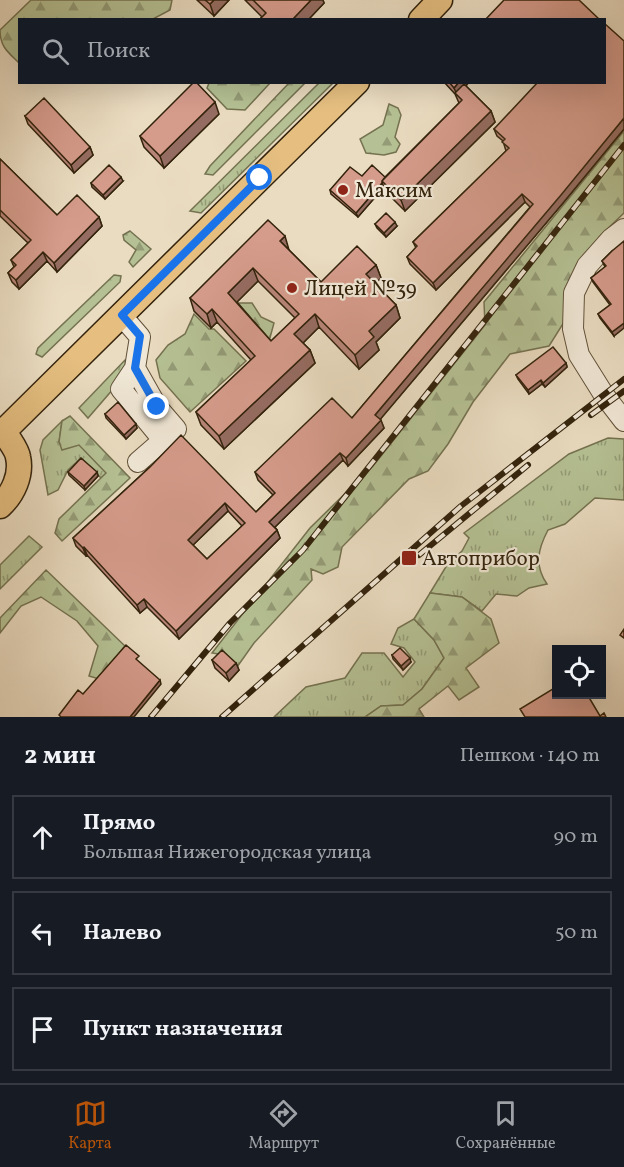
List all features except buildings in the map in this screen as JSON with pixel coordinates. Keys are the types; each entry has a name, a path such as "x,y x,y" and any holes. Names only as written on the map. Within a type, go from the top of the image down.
{"main road":[{"path":"423,18 440,0"},
{"path":"0,506 8,499 18,477 18,456 2,433 355,84"}],"street":[{"path":"624,229 611,239 587,266 574,293 573,329 579,355 604,395 624,421"},
{"path":"122,315 140,336 135,368 157,407 176,429 138,462"}],"green space":[{"path":"31,0 172,0 170,10 155,18 18,18 18,62 3,45 0,30"},
{"path":"208,84 269,84 245,110 227,109 207,88"},
{"path":"288,84 304,84 213,175 205,174"},
{"path":"318,84 332,84 201,213 190,211"},
{"path":"389,104 398,108 401,115 395,137 400,144 396,152 384,155 366,153 360,139 383,125"},
{"path":"624,131 624,213 600,236 579,262 566,319 549,346 510,354 473,402 448,444 428,471 409,479 342,547 338,567 323,574 311,569 312,580 254,643 237,667 225,655 212,653 310,528 373,466 485,325 484,302"},
{"path":"130,231 151,249 133,267 129,262 136,250 124,240 123,235"},
{"path":"114,275 121,276 120,282 42,357 36,354 38,348"},
{"path":"237,303 252,303 261,317 274,323 268,345"},
{"path":"194,314 209,329 214,329 246,361 190,412 160,378 156,360 168,345 185,334"},
{"path":"125,360 127,373 88,418 79,408"},
{"path":"70,416 130,478 62,541 55,533 59,519 106,473 79,445 62,450 59,442 62,421"},
{"path":"62,421 59,442 79,444 107,473 101,478 81,458 68,470 58,490 48,495 40,450 43,440"},
{"path":"608,438 624,439 624,500 595,498 565,524 548,530 539,557 540,570 547,584 529,588 517,596 496,594 482,611 462,597 430,593 447,565 462,551 469,538 464,533 569,454"},
{"path":"29,536 42,547 0,589 0,565"},
{"path":"46,570 125,646 99,679 89,676 98,646 77,621 41,597 21,606 0,633 0,618"},
{"path":"430,593 462,597 491,619 499,643 466,668 479,687 459,700 448,686 419,709 424,717 365,717 381,706 403,705 422,689 444,658 434,640 414,619"},
{"path":"414,619 434,640 444,658 422,689 403,705 381,706 365,717 274,717 306,687 345,678 362,653 384,653 403,677 415,662 404,648 391,644 398,628"}],"railway":[{"path":"151,717 230,623 303,550 624,145"},
{"path":"222,717 461,506 624,379"},
{"path":"591,415 624,391"},
{"path":"419,555 528,465"}],"place":[{"name":"Максим","path":"343,190"},
{"name":"Лицей №39","path":"292,288"},
{"name":"Автоприбор","path":"409,558"}],"route":[{"path":"157,407 135,368 140,336 122,315 260,178"}]}
